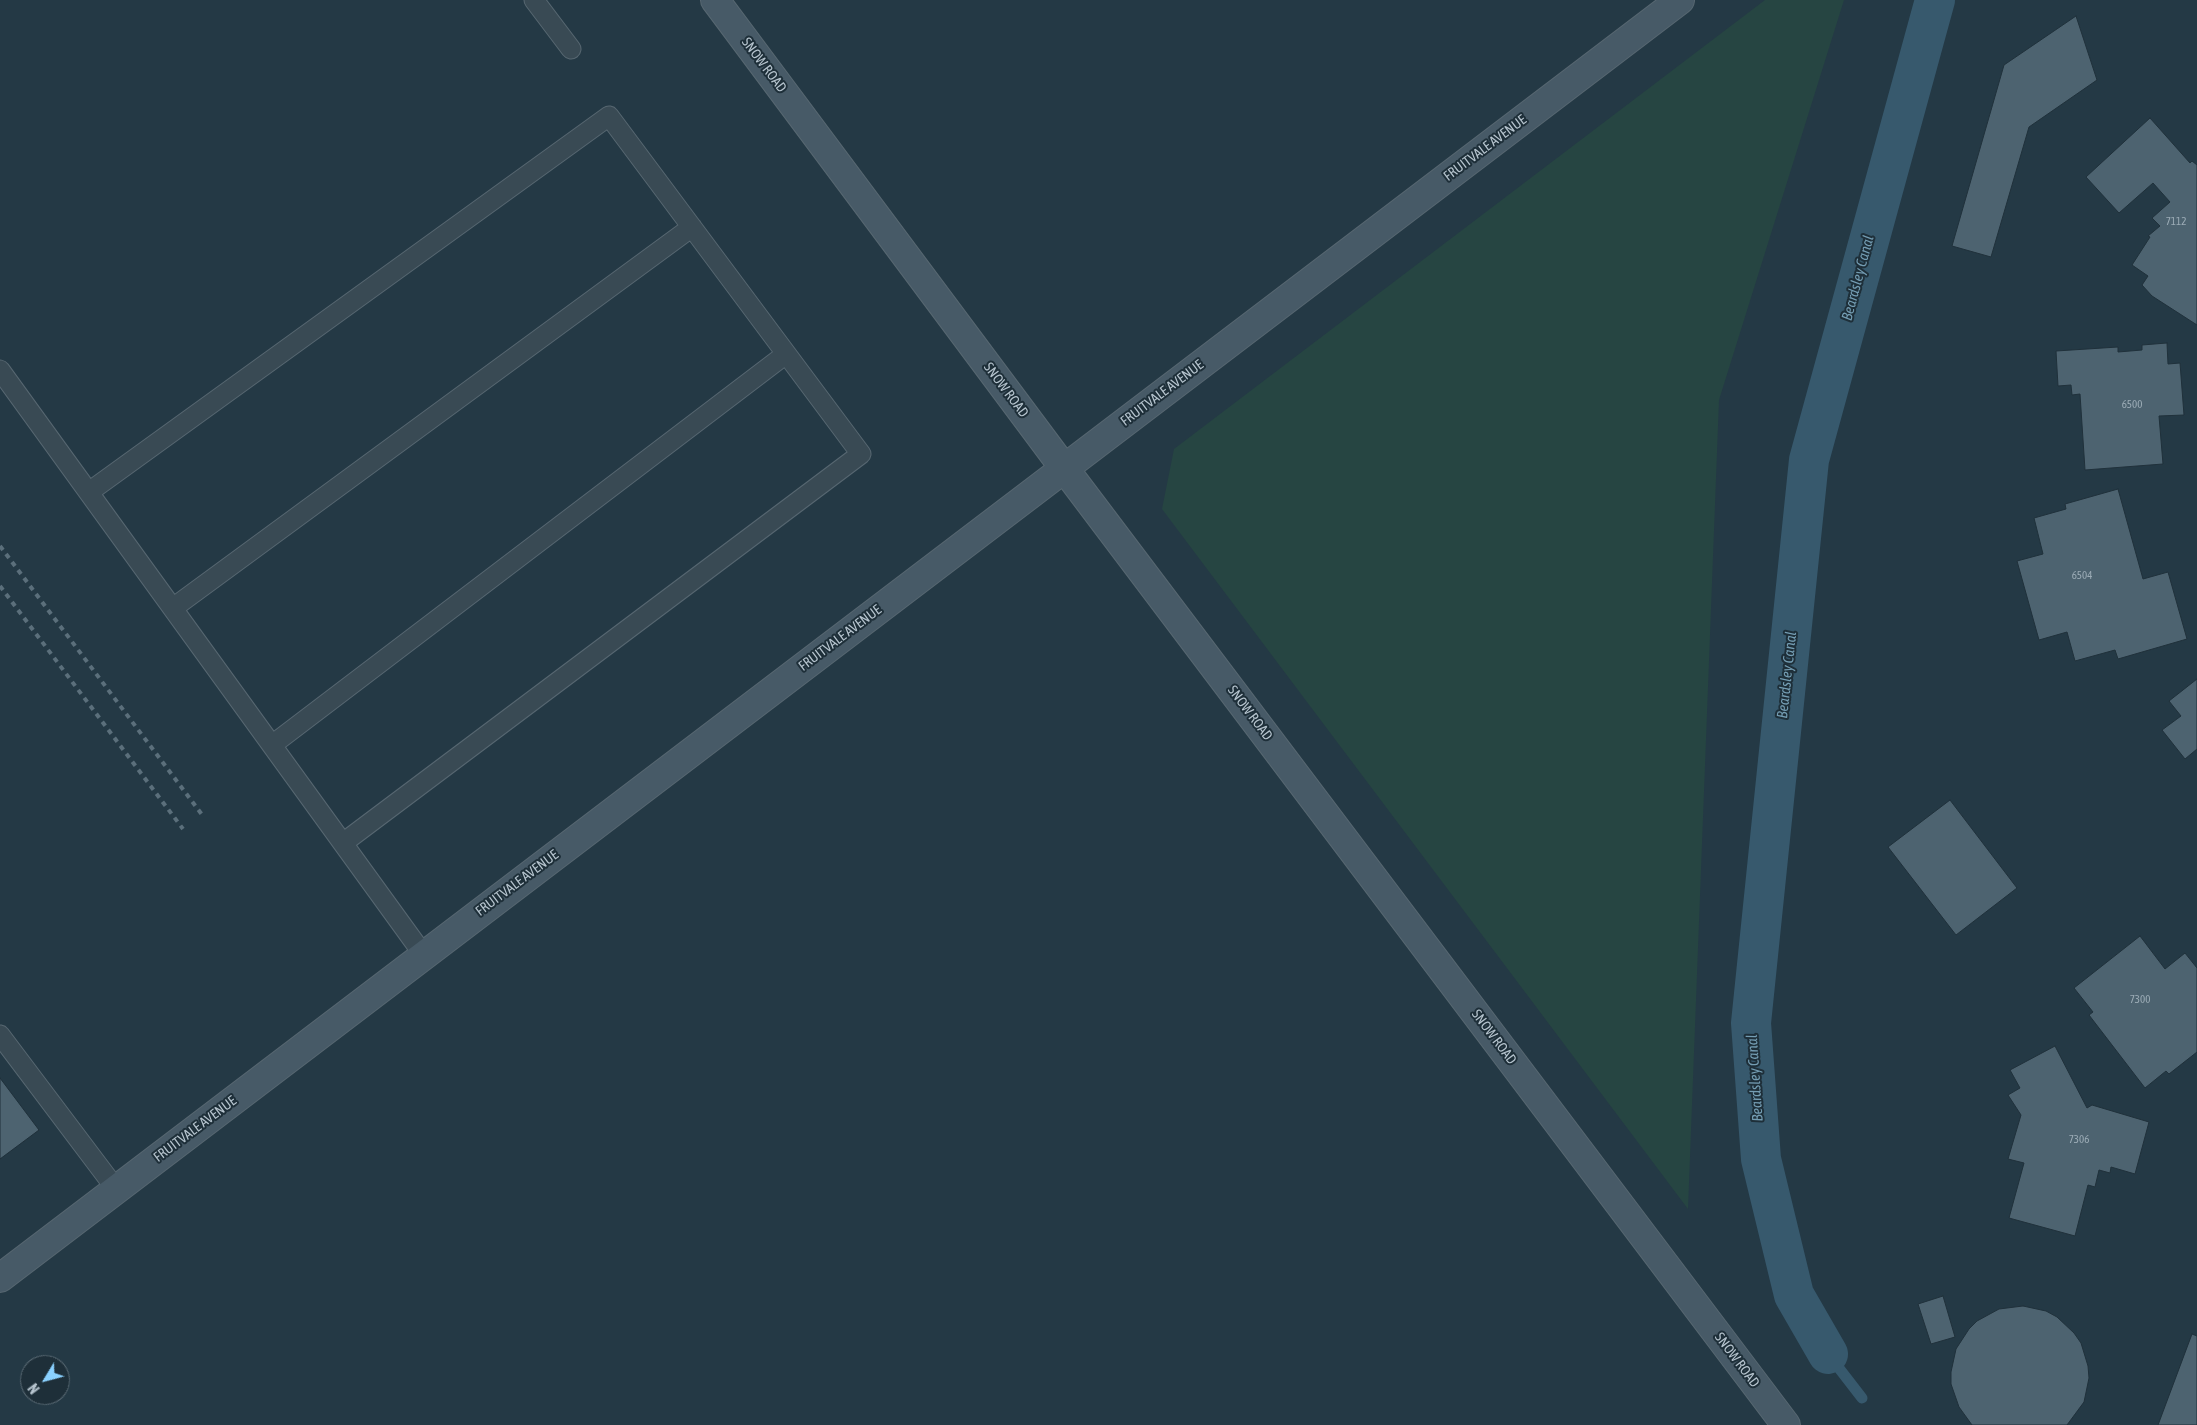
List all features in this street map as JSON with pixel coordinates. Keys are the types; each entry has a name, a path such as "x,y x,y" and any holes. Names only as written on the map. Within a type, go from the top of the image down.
{"main road":[{"name":"SNOW ROAD","path":"715,0 1064,468 1786,1425"},
{"name":"FRUITVALE AVENUE","path":"0,1278 423,954 1680,0"}],"lane":[{"path":"534,0 571,49"},
{"path":"89,492 609,116 861,454 343,843"},
{"path":"173,608 692,227"},
{"path":"272,745 786,354"},
{"path":"0,370 423,954"},
{"path":"0,1035 116,1189"}],"green space":[{"path":"1765,0 1844,0 1719,400 1688,1209 1162,509 1174,449"}],"building":[{"path":"2076,16 2097,80 2029,127 1991,257 1952,246 2004,65"},
{"path":"2150,118 2190,163 2192,161 2197,165 2197,325 2152,296 2142,285 2148,276 2132,265 2150,237 2148,236 2160,226 2152,218 2170,202 2153,183 2119,213 2086,177"},
{"path":"2167,343 2168,364 2180,363 2184,415 2159,416 2163,464 2085,470 2080,394 2072,395 2071,385 2058,386 2056,351 2118,347 2118,352 2142,350 2142,345"},
{"path":"2118,489 2143,579 2168,572 2187,639 2118,659 2115,650 2075,661 2067,632 2039,640 2017,561 2043,554 2034,518 2066,509 2065,504"},
{"path":"2197,679 2197,749 2185,759 2162,730 2181,716 2169,701"},
{"path":"1950,800 2017,888 1956,935 1888,847"},
{"path":"2140,936 2165,969 2185,953 2197,968 2197,1052 2169,1074 2166,1071 2145,1088 2089,1015 2093,1012 2074,988"},
{"path":"2055,1046 2087,1108 2092,1105 2149,1122 2135,1174 2111,1167 2110,1173 2099,1170 2095,1187 2088,1185 2075,1236 2009,1218 2024,1163 2008,1159 2021,1115 2008,1095 2020,1088 2010,1070"},
{"path":"0,1078 39,1130 0,1159"},
{"path":"1943,1296 1955,1337 1931,1344 1918,1304"},
{"path":"2023,1306 2046,1311 2057,1317 2074,1333 2081,1343 2088,1366 2089,1378 2084,1402 2067,1425 1972,1425 1959,1407 1951,1384 1951,1372 1956,1349 1969,1329 1977,1321 1999,1309"},
{"path":"2192,1334 2197,1336 2197,1425 2158,1425"}],"waterway":[{"name":"Beardsley Canal","path":"1828,1354 1794,1295 1761,1159 1751,1023 1809,460 1935,0"},
{"path":"1828,1354 1862,1398"}],"railway":[{"path":"0,546 203,816"},
{"path":"0,586 183,829"}]}
